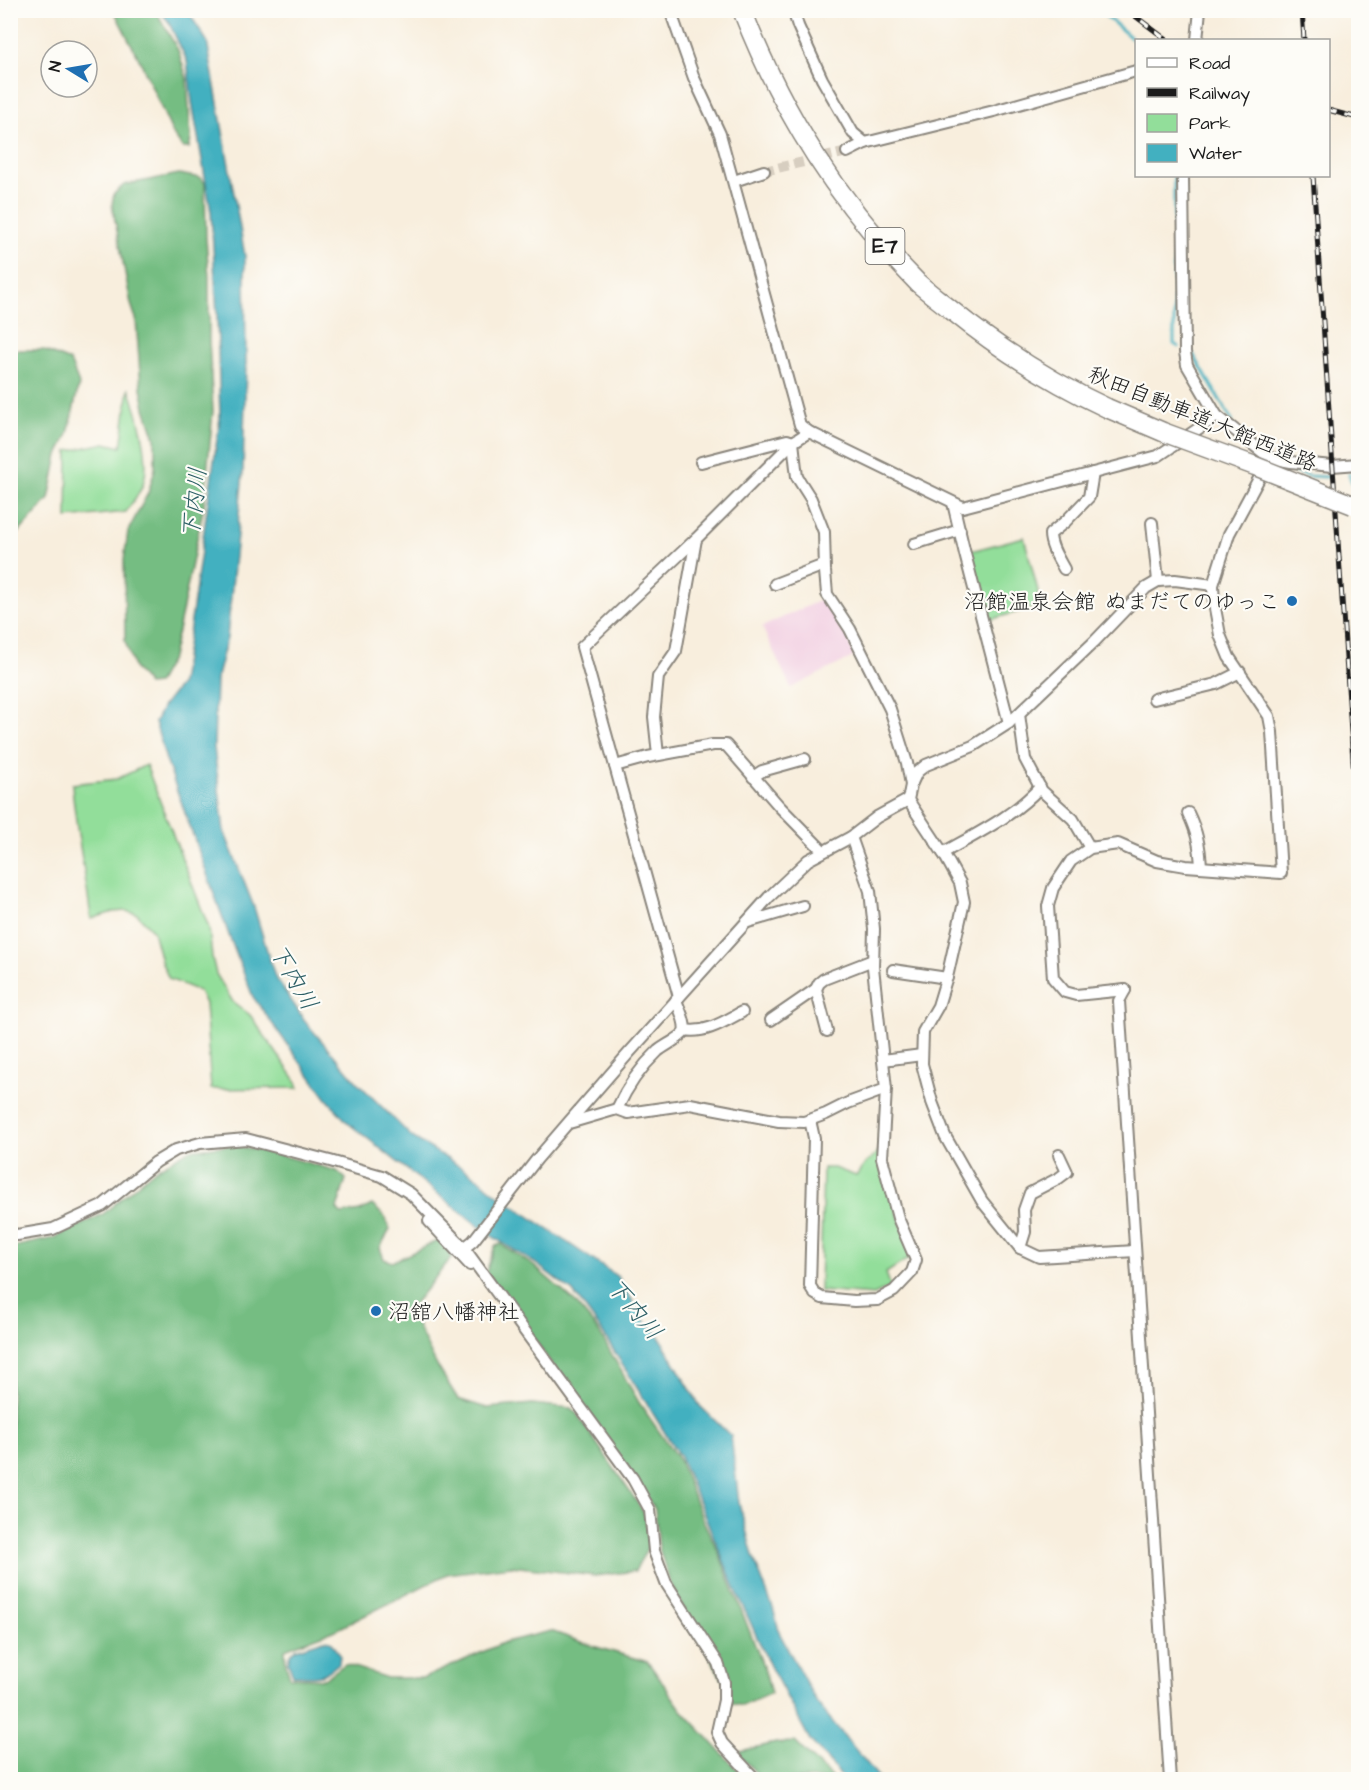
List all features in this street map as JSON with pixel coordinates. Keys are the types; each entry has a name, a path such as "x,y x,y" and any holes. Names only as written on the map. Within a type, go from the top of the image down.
{"highway":[{"name":"秋田自動車道;大館西道路","path":"742,10 758,51 782,100 840,194 920,284 973,328 1039,372 1107,408 1356,507"}],"street":[{"path":"670,10 694,78 720,134 797,415 800,425 809,432 963,507 1158,456 1217,416"},
{"path":"793,10 822,78 853,133 865,143"},
{"path":"1197,39 1200,10"},
{"path":"847,152 865,143 994,111 1135,72"},
{"path":"734,181 764,171"},
{"path":"1183,177 1185,352 1187,365 1217,416 1270,458 1332,466 1359,464"},
{"path":"617,1109 626,1090 645,1063 665,1045 682,1036 685,1030 582,647 696,539 793,442 809,432"},
{"path":"701,462 788,440 793,442"},
{"path":"793,442 797,477 811,499 824,532 827,594 850,629 890,709 907,763 911,785"},
{"path":"1170,1779 1119,1001 1125,990 1076,995 1065,992 1053,978 1048,906 1053,888 1071,861 1090,848 1118,844 1157,861 1281,873 1269,716 1229,657 1220,634 1213,585 1229,534 1270,458"},
{"path":"1064,569 1049,537 1089,497 1093,473"},
{"path":"954,502 1009,723"},
{"path":"1152,523 1158,581"},
{"path":"914,544 960,530"},
{"path":"658,755 654,717 658,676 676,651 696,539"},
{"path":"775,584 824,565"},
{"path":"1135,1251 1039,1257 1020,1248 982,1201 945,1136 928,1089 922,1064 923,1032 938,1006 964,902 960,883 908,800 917,772 926,765 973,746 1009,723 1094,642 1146,588 1158,581 1175,580 1213,585"},
{"path":"1154,699 1216,684 1240,672"},
{"path":"1019,714 1025,759 1040,787 1073,819 1090,848"},
{"path":"615,766 713,745 726,746 779,806 824,851"},
{"path":"753,777 762,771 805,759"},
{"path":"943,853 1016,808 1032,797 1040,787"},
{"path":"469,1244 568,1123 769,897 808,860 851,837 877,817 908,800"},
{"path":"1188,813 1197,832 1201,867"},
{"path":"810,1120 814,1138 810,1286 815,1294 822,1298 877,1300 894,1291 912,1272 916,1260 898,1218 882,1158 886,1089 873,960 874,929 870,891 851,837"},
{"path":"747,922 802,906"},
{"path":"771,1020 816,989 824,979 873,960"},
{"path":"893,970 946,978"},
{"path":"816,989 827,1031"},
{"path":"685,1030 692,1032 716,1027 742,1012"},
{"path":"883,1060 922,1055"},
{"path":"568,1123 617,1109 628,1113 690,1104 779,1120 804,1122 886,1089"},
{"path":"10,1233 17,1235 53,1228 102,1206 156,1162 176,1150 211,1142 246,1139 382,1176 411,1194 469,1244 633,1479 650,1510 654,1551 666,1583 718,1663 724,1682 724,1700 717,1732 722,1743 756,1779"},
{"path":"1020,1248 1025,1232 1024,1210 1030,1193 1066,1173 1059,1155"},
{"path":"411,1194 432,1225 470,1265"}],"shaded area":[{"path":"825,598 852,641 849,644 855,656 791,688 762,627"}],"green space":[{"path":"114,11 156,11 178,50 187,79 191,139 189,148 183,148 174,136 142,65"},
{"path":"179,174 201,178 205,183 213,411 204,505 172,657 157,684 148,685 134,668 125,641 124,560 128,531 148,493 155,469 155,438 141,388 136,319 131,304 112,205 114,194 124,185"},
{"path":"43,350 70,361 79,384 68,434 58,455 49,499 11,541 10,351"},
{"path":"129,388 145,449 146,462 142,488 126,512 67,518 68,451 105,443 121,447"},
{"path":"1024,537 1038,591 1035,607 989,620 971,551"},
{"path":"146,765 209,928 216,974 233,1002 250,1015 299,1088 211,1089 205,1004 199,991 169,979 161,961 153,931 137,914 126,911 113,912 91,919 72,784 117,779"},
{"path":"232,1145 277,1154 337,1171 346,1179 337,1209 341,1214 360,1211 372,1205 384,1216 390,1229 380,1248 384,1259 392,1262 439,1240 452,1257 414,1304 416,1323 436,1364 458,1399 487,1408 532,1404 571,1408 645,1514 649,1545 635,1571 595,1576 511,1566 447,1574 338,1629 285,1649 286,1665 290,1677 324,1679 345,1664 387,1678 424,1678 505,1642 551,1631 648,1662 681,1709 746,1779 11,1780 11,1246 54,1238 103,1214 154,1170 189,1150"},
{"path":"879,1151 911,1257 886,1273 891,1287 874,1295 820,1291 823,1168 834,1168 856,1176"},
{"path":"501,1244 534,1266 574,1301 598,1330 640,1404 679,1460 719,1553 764,1668 771,1693 742,1706 731,1703 729,1692 670,1583 659,1548 655,1509 486,1272 495,1246"},
{"path":"795,1742 833,1779 762,1779 741,1757 739,1751 776,1743"}],"water":[{"name":"下内川","path":"187,10 207,41 245,256 246,363 243,473 227,638 216,680 214,747 224,831 254,907 275,977 308,1025 357,1082 412,1137 474,1175 498,1195 618,1277 648,1326 653,1326 700,1406 731,1436 739,1503 753,1556 773,1608 780,1634 817,1703 880,1779 844,1779 810,1740 770,1666 680,1457 599,1327 573,1292 535,1263 490,1235 348,1123 327,1099 253,997 166,760 155,722 163,706 181,683 220,418 211,212 187,61 168,21 160,11"},
{"path":"324,1640 331,1641 340,1655 339,1663 323,1674 293,1675 288,1662 290,1654 296,1649"}],"waterway":[{"path":"1099,10 1135,41"},
{"path":"1174,177 1174,344 1179,347"},
{"path":"1193,354 1232,421"},
{"path":"1292,471 1309,476 1328,477"},
{"path":"1349,474 1353,486 1358,488"}],"tunnel":[{"path":"764,171 847,152"}],"railway":[{"path":"1127,10 1166,39"},
{"path":"1302,10 1304,39"},
{"path":"1330,111 1358,118"},
{"path":"1313,177 1358,833"}],"place":[{"name":"沼館温泉会館 ぬまだてのゆっこ","path":"1292,601"},
{"name":"沼舘八幡神社","path":"376,1311"}]}
